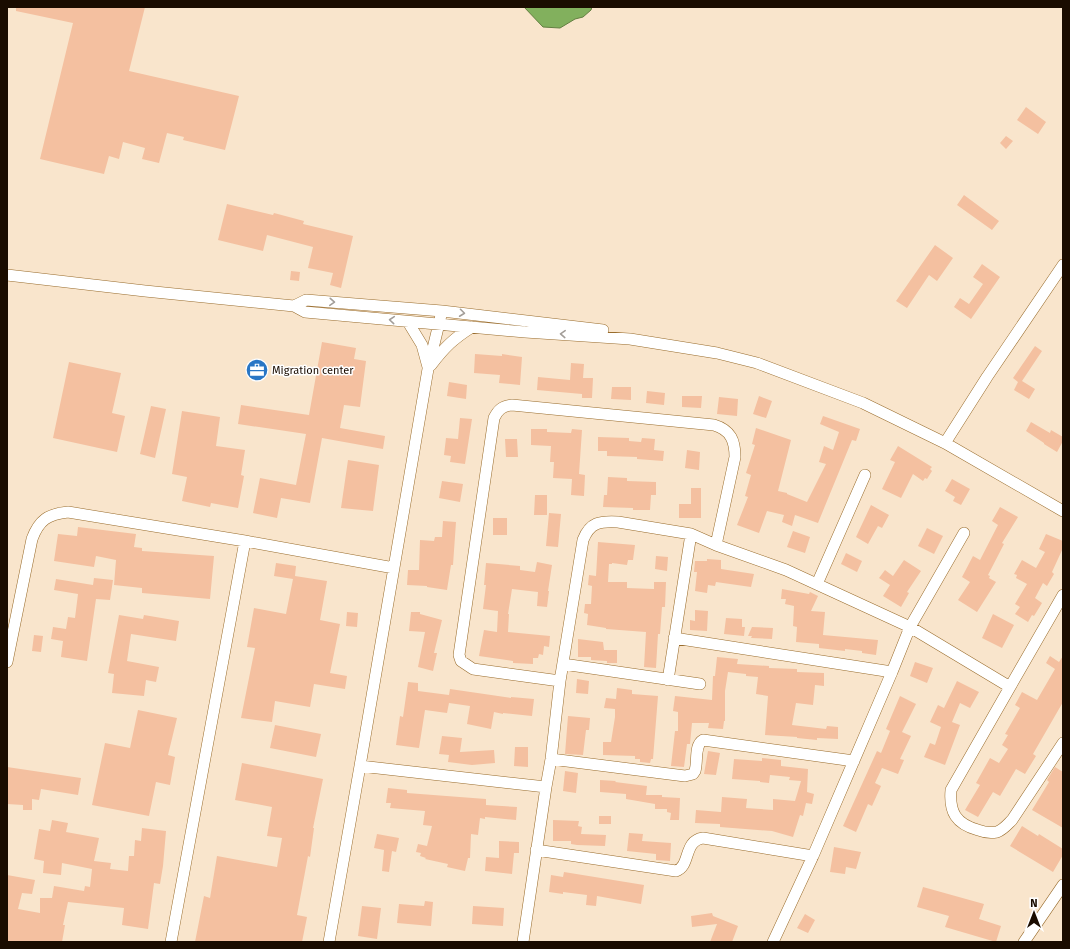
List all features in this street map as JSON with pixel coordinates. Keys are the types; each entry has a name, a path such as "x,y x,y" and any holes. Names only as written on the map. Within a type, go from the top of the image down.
{"street":[{"path":"945,443 987,377 1063,265"},
{"path":"7,275 145,292 294,306 305,312 525,332 630,339 717,353 757,363 863,402 945,443 1063,511"},
{"path":"294,306 306,300 442,311 611,331 630,339"},
{"path":"329,942 428,369 442,311"},
{"path":"408,322 422,345 428,369"},
{"path":"428,369 448,344 457,336 472,327"},
{"path":"560,681 473,669 462,661 459,655 494,418 502,407 512,405 714,425 727,430 732,438 735,448 735,457 716,545"},
{"path":"817,584 865,475"},
{"path":"7,662 32,539 36,528 44,519 56,513 68,512 245,541 394,568"},
{"path":"523,942 551,759 560,681 583,540 586,532 591,526 606,522 618,522 691,534 716,545 786,570 910,627 1010,686"},
{"path":"773,942 854,761 910,627 964,533"},
{"path":"668,680 691,534"},
{"path":"171,942 245,541"},
{"path":"1063,595 951,790 950,801 953,812 958,820 963,825 979,831 996,832 1004,828 1012,820 1063,743"},
{"path":"674,638 892,672"},
{"path":"563,664 700,684"},
{"path":"551,759 685,776 693,774 695,771 698,745 703,740 854,761"},
{"path":"360,766 546,787"},
{"path":"536,850 676,870 682,867 692,842 703,838 812,856"},
{"path":"1024,942 1063,885"}],"shaded area":[{"path":"524,7 592,7 591,10 583,17 575,19 560,28 543,27"}],"building":[{"path":"16,7 145,7 129,71 239,96 225,150 183,140 184,137 167,133 159,163 142,159 145,148 123,142 119,159 109,156 104,174 40,159 73,23 16,11"},
{"path":"1026,107 1046,122 1038,134 1017,120"},
{"path":"1006,136 1013,141 1006,149 1000,143"},
{"path":"964,195 999,221 992,230 957,205"},
{"path":"227,204 273,215 274,213 304,221 303,224 353,236 341,288 330,285 333,273 308,268 313,247 267,235 263,251 218,240"},
{"path":"935,245 953,258 937,281 929,275 907,308 896,301"},
{"path":"982,264 1000,277 971,319 954,307 960,298 969,304 983,284 973,277"},
{"path":"291,271 300,272 299,281 290,280"},
{"path":"322,342 356,348 354,359 366,361 360,407 344,405 340,428 385,436 383,449 322,438 310,503 281,498 277,518 253,513 260,478 296,485 306,434 238,424 241,405 309,415"},
{"path":"1035,346 1042,351 1022,381 1035,389 1029,399 1014,390 1018,382 1013,378"},
{"path":"475,354 502,356 502,354 522,357 520,385 499,383 500,375 474,373"},
{"path":"69,362 121,373 112,413 125,416 117,452 53,438"},
{"path":"571,363 584,364 583,378 593,378 592,398 582,398 582,394 537,390 538,377 570,380"},
{"path":"449,382 467,385 466,399 447,396"},
{"path":"612,387 631,387 631,400 611,399"},
{"path":"647,391 665,393 664,405 646,403"},
{"path":"682,396 702,396 701,408 682,407"},
{"path":"759,396 772,401 766,418 753,414"},
{"path":"719,397 738,399 737,416 717,414"},
{"path":"151,406 166,409 155,458 140,454"},
{"path":"182,411 220,417 216,446 245,450 241,475 244,476 238,508 211,503 210,507 182,501 187,477 172,474"},
{"path":"823,416 860,429 856,441 852,440 818,523 795,515 792,526 782,522 784,515 767,511 759,533 737,525 748,497 745,496 751,475 746,473 755,445 752,444 756,428 791,440 778,491 787,493 807,502 826,464 819,462 824,446 833,450 839,432 820,424"},
{"path":"460,418 472,419 465,464 450,462 451,456 444,455 446,438 458,439"},
{"path":"1031,422 1050,433 1051,430 1063,437 1063,441 1057,452 1026,431"},
{"path":"531,429 547,429 547,432 571,433 572,429 582,430 579,474 585,475 584,496 571,495 572,479 553,478 554,462 550,462 551,446 531,445"},
{"path":"598,437 629,438 629,441 641,442 642,438 655,439 654,450 664,451 663,461 637,459 637,457 607,456 607,451 598,451"},
{"path":"505,439 517,439 518,457 506,457"},
{"path":"898,446 932,467 930,469 932,471 927,479 925,478 923,481 913,474 901,498 882,489 895,462 890,460"},
{"path":"687,450 700,452 699,470 685,468"},
{"path":"348,460 379,465 373,511 341,508"},
{"path":"608,477 627,478 627,481 656,482 656,495 651,495 650,510 603,507 604,495 607,495"},
{"path":"952,479 970,489 961,505 953,501 955,497 945,491"},
{"path":"442,481 463,484 460,502 439,498"},
{"path":"691,488 701,488 701,518 679,518 679,504 691,504"},
{"path":"535,495 547,495 547,515 534,515"},
{"path":"871,505 889,515 882,528 878,526 868,544 856,537"},
{"path":"1000,507 1018,517 1002,543 1004,544 988,575 990,576 989,578 996,582 977,612 958,600 970,582 962,577 973,556 980,560 998,525 992,521"},
{"path":"549,513 561,514 558,547 546,546"},
{"path":"493,518 507,518 507,535 493,535"},
{"path":"443,521 456,522 453,565 451,565 447,590 427,586 407,585 408,570 419,570 420,540 434,541 435,537 442,537"},
{"path":"78,527 136,534 134,547 142,548 142,551 214,556 210,599 142,593 142,588 114,585 116,560 96,556 94,567 54,561 58,534 77,536"},
{"path":"927,528 943,536 934,554 918,546"},
{"path":"793,531 810,537 805,553 787,547"},
{"path":"1046,534 1063,541 1063,548 1052,572 1054,574 1047,586 1043,583 1035,598 1042,603 1034,616 1032,615 1028,622 1015,614 1020,607 1015,604 1027,584 1016,578 1017,575 1014,574 1022,560 1036,568 1045,552 1039,549"},
{"path":"598,542 635,545 633,560 628,560 627,565 609,564 608,582 627,582 627,588 654,589 654,582 666,582 665,607 662,607 660,634 658,634 656,668 644,667 646,632 606,629 587,625 588,614 584,613 585,604 591,604 592,586 588,585 589,575 596,576"},
{"path":"846,553 862,561 857,572 841,564"},
{"path":"656,556 668,557 667,571 655,569"},
{"path":"707,559 721,560 721,569 754,574 751,587 716,582 715,586 708,585 707,593 695,591 697,572 694,572 695,561 707,561"},
{"path":"904,560 921,571 907,592 909,593 901,607 883,596 890,585 879,578 885,570 893,576"},
{"path":"537,562 552,565 547,607 537,606 538,592 512,589 508,614 508,632 550,636 549,647 544,646 543,655 539,654 538,658 533,658 533,664 513,663 513,661 479,656 484,630 497,632 498,611 483,609 486,585 484,585 486,563 520,566 520,570 535,572"},
{"path":"276,563 296,566 295,576 327,581 320,620 340,624 330,673 347,676 345,689 314,684 310,707 275,701 272,722 241,718 255,648 247,647 254,608 286,614 293,579 274,576"},
{"path":"94,578 113,580 110,600 96,599 87,661 61,657 63,641 51,639 53,627 66,629 68,617 75,618 78,594 54,590 56,579 93,585"},
{"path":"782,589 809,594 810,592 818,596 811,611 825,612 823,635 878,640 876,655 862,653 862,651 819,648 819,644 796,642 797,627 793,626 794,606 785,604 786,599 781,599"},
{"path":"695,610 708,611 707,631 690,630 690,620 695,621"},
{"path":"347,612 358,613 357,627 346,626"},
{"path":"411,612 420,612 420,614 442,620 434,653 437,653 433,671 418,667 425,632 409,631"},
{"path":"993,614 1014,625 1002,648 982,638"},
{"path":"119,615 143,619 144,615 179,621 176,641 131,634 127,661 159,667 156,682 146,680 144,696 112,693 114,674 108,673"},
{"path":"726,618 742,619 742,627 745,627 744,636 724,634"},
{"path":"752,627 773,628 772,639 751,638 752,636 748,636"},
{"path":"34,635 43,636 41,652 32,651"},
{"path":"578,639 603,642 604,650 617,650 617,663 591,660 591,657 578,657"},
{"path":"1050,656 1059,662 1063,656 1063,702 1033,754 1036,756 1025,774 1016,769 1000,796 993,792 978,817 965,810 980,785 976,783 990,758 999,763 1008,749 1002,745 1008,735 1005,734 1020,708 1015,705 1022,692 1037,700 1055,669 1046,663"},
{"path":"717,657 738,659 737,664 769,666 769,668 797,669 797,672 824,673 824,686 815,685 813,705 796,703 792,725 826,729 827,726 838,727 838,739 817,738 817,740 765,735 768,696 756,694 758,677 728,672 725,691 725,721 723,729 708,728 709,723 692,723 690,744 687,744 684,767 671,766 675,731 678,731 678,712 673,711 675,696 712,700 713,676 715,676"},
{"path":"915,662 933,668 927,683 910,676"},
{"path":"577,679 589,681 588,694 576,693"},
{"path":"957,681 979,692 970,708 960,703 952,722 960,725 945,765 924,757 930,743 935,745 941,727 930,722 938,705 944,708"},
{"path":"408,682 418,683 418,691 449,695 450,689 511,698 534,699 532,716 494,712 491,729 467,724 470,706 449,703 447,713 425,710 419,748 396,745 400,716 403,717"},
{"path":"617,688 632,690 632,694 658,696 653,759 651,759 650,763 640,762 640,759 635,759 635,756 603,755 603,742 611,742 615,717 615,709 604,708 606,698 616,699"},
{"path":"900,696 916,704 902,732 911,736 900,759 904,760 898,774 882,768 875,783 881,786 872,806 868,804 856,832 843,826 877,751 881,753 890,731 886,729"},
{"path":"138,710 177,718 168,755 175,757 170,785 156,782 149,816 92,805 105,743 130,748"},
{"path":"568,716 590,718 589,730 586,730 583,755 565,754"},
{"path":"275,725 321,734 316,757 270,748"},
{"path":"442,736 462,738 460,752 494,750 495,763 472,765 448,762 449,755 439,754"},
{"path":"515,747 528,747 528,767 514,766"},
{"path":"708,751 720,753 716,775 704,774"},
{"path":"762,758 781,760 781,766 808,769 807,792 814,794 812,804 806,803 803,816 800,815 793,837 772,831 720,827 720,824 695,823 696,810 721,812 722,797 747,799 746,808 773,810 773,799 795,801 801,781 789,780 790,777 770,775 769,783 732,779 734,759 762,761"},
{"path":"242,763 323,779 313,828 310,857 308,856 297,915 307,917 302,942 195,942 204,896 210,898 217,856 277,867 282,838 267,836 272,807 235,800"},
{"path":"7,767 81,778 78,795 41,789 39,800 32,799 32,810 23,810 23,805 7,804"},
{"path":"1055,767 1063,772 1063,828 1032,810 1049,782 1047,780"},
{"path":"565,771 578,773 576,793 563,791"},
{"path":"600,780 647,786 646,795 662,795 662,797 680,798 679,820 670,820 671,813 667,812 667,809 655,809 655,804 626,799 626,794 600,792"},
{"path":"388,788 407,790 407,793 486,799 486,805 517,807 516,820 485,817 485,819 480,818 478,835 471,834 470,858 468,858 465,871 447,867 448,864 425,859 426,858 420,856 421,853 416,852 418,844 427,846 432,826 423,825 425,811 390,808 391,803 386,803"},
{"path":"599,816 611,816 611,824 599,824"},
{"path":"52,820 68,823 66,832 99,838 94,861 111,863 110,869 128,871 129,856 134,856 135,840 141,841 142,828 166,831 160,884 154,883 148,929 122,925 124,908 68,902 63,925 65,925 62,942 7,942 7,875 35,880 32,894 22,893 18,909 40,913 40,898 52,898 54,886 84,891 85,886 90,887 92,869 62,863 61,875 43,873 44,861 34,859 39,829 50,831"},
{"path":"553,820 579,821 578,826 582,827 581,834 606,835 605,846 577,845 571,844 571,841 553,841"},
{"path":"1022,826 1038,836 1039,834 1063,849 1063,855 1053,872 1010,846"},
{"path":"629,833 643,834 642,841 671,843 670,861 656,860 656,854 627,851"},
{"path":"377,834 399,838 396,852 392,851 389,872 382,871 384,850 374,848"},
{"path":"499,841 519,842 519,853 514,853 512,874 485,871 486,857 499,858"},
{"path":"834,847 861,852 856,869 846,867 845,874 830,872"},
{"path":"564,872 644,885 641,904 597,896 596,906 586,905 587,895 549,892 551,875 563,877"},
{"path":"923,887 984,904 979,919 1001,926 996,942 945,927 949,916 917,907"},
{"path":"425,901 433,902 431,926 397,923 399,904 424,906"},
{"path":"362,906 381,908 377,939 358,936"},
{"path":"473,906 504,908 503,926 472,924"},
{"path":"712,913 713,916 738,926 732,942 710,942 717,924 692,927 691,916"},
{"path":"805,914 815,920 808,933 797,928"}],"place":[{"name":"Migration center","path":"257,370"}]}
